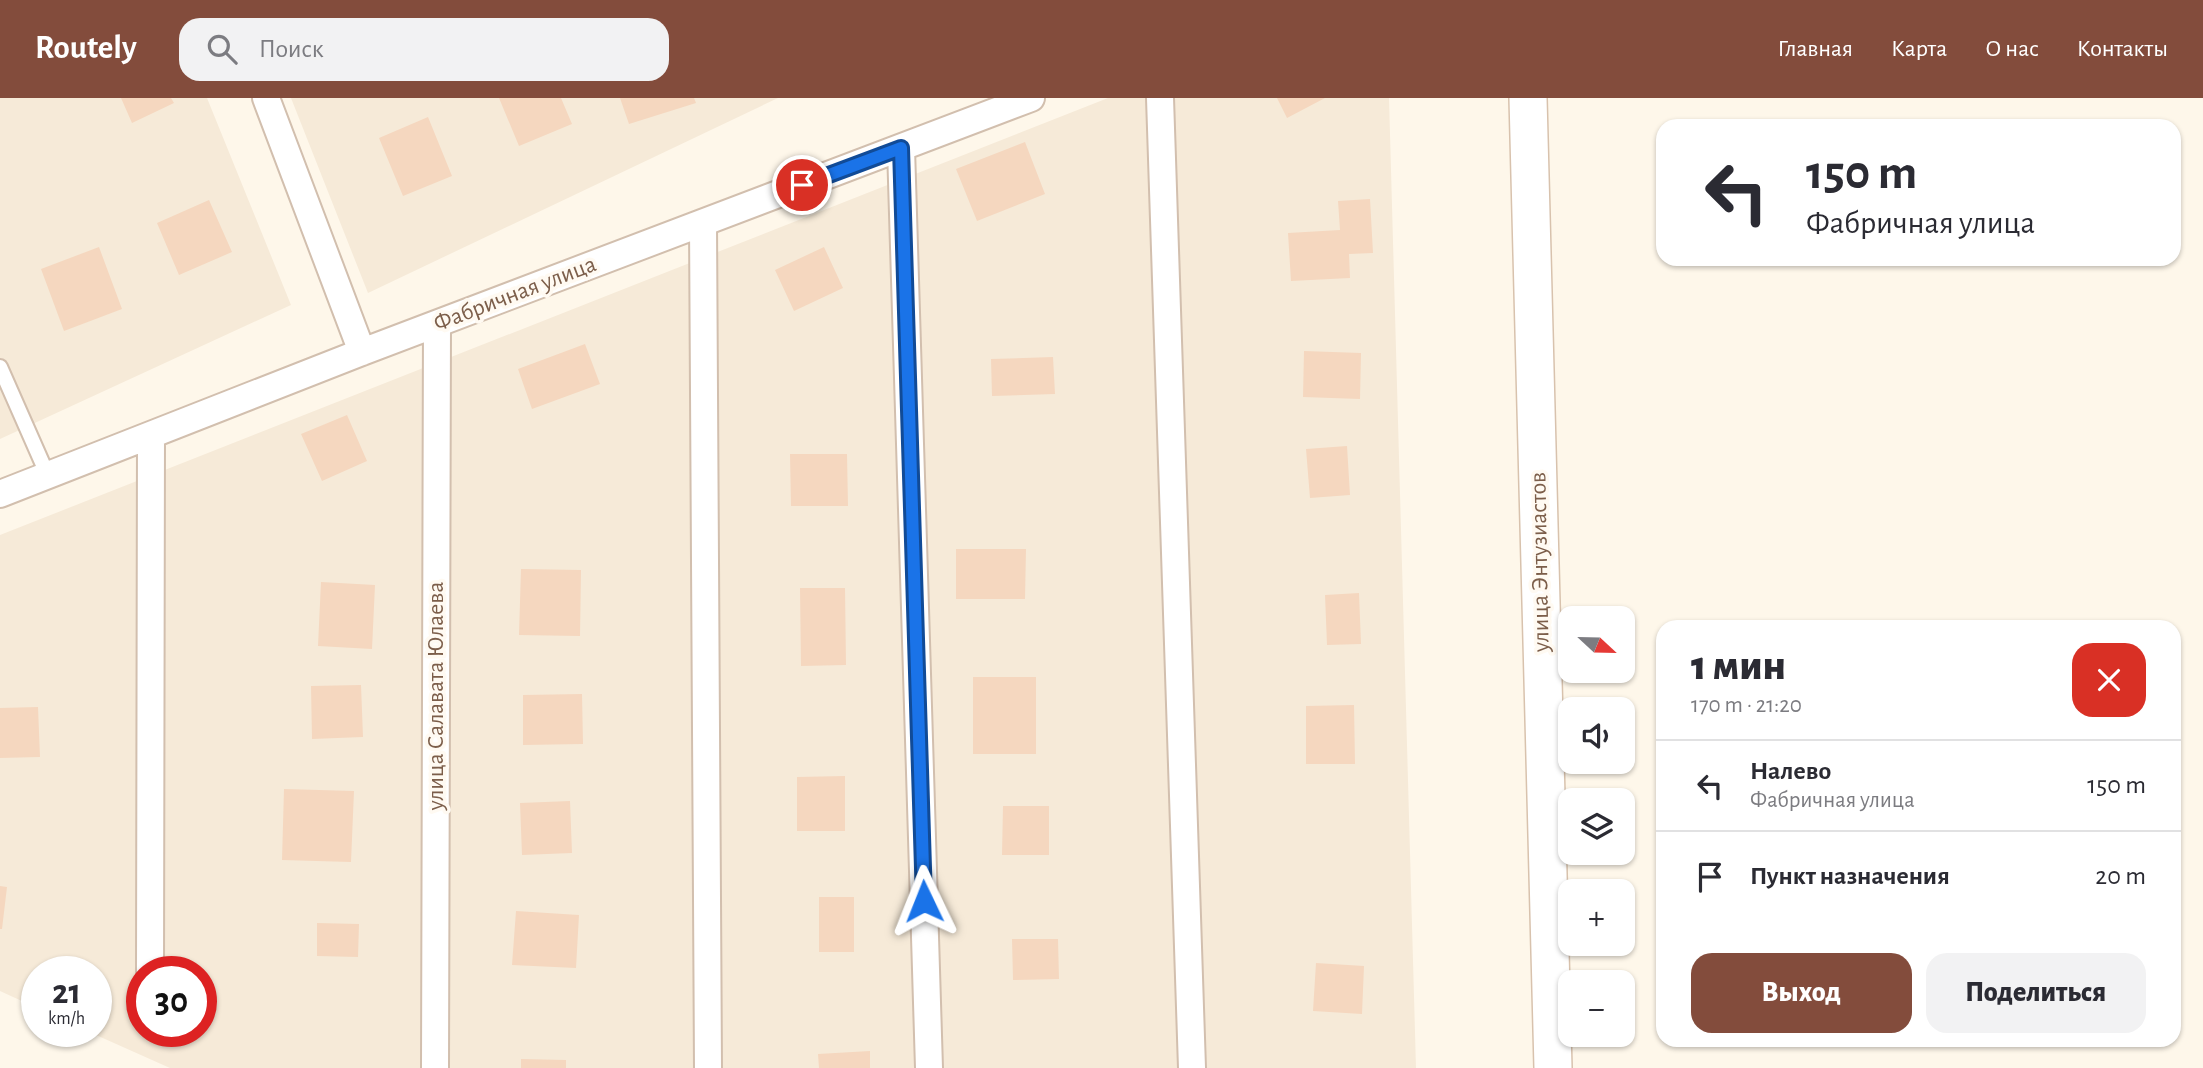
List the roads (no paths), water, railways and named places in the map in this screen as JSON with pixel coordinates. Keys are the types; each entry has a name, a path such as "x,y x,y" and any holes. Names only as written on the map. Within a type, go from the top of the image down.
{"street":[{"path":"266,98 362,352"},
{"name":"Фабричная улица","path":"0,494 362,352 1031,98"},
{"path":"1160,98 1192,1068"},
{"name":"улица Энтузиастов","path":"1528,98 1553,1068"},
{"path":"901,148 929,1068"},
{"path":"704,223 708,1068"},
{"name":"улица Салавата Юлаева","path":"435,1068 437,324"},
{"path":"150,956 151,435"}],"lane":[{"path":"0,367 48,476"}]}
